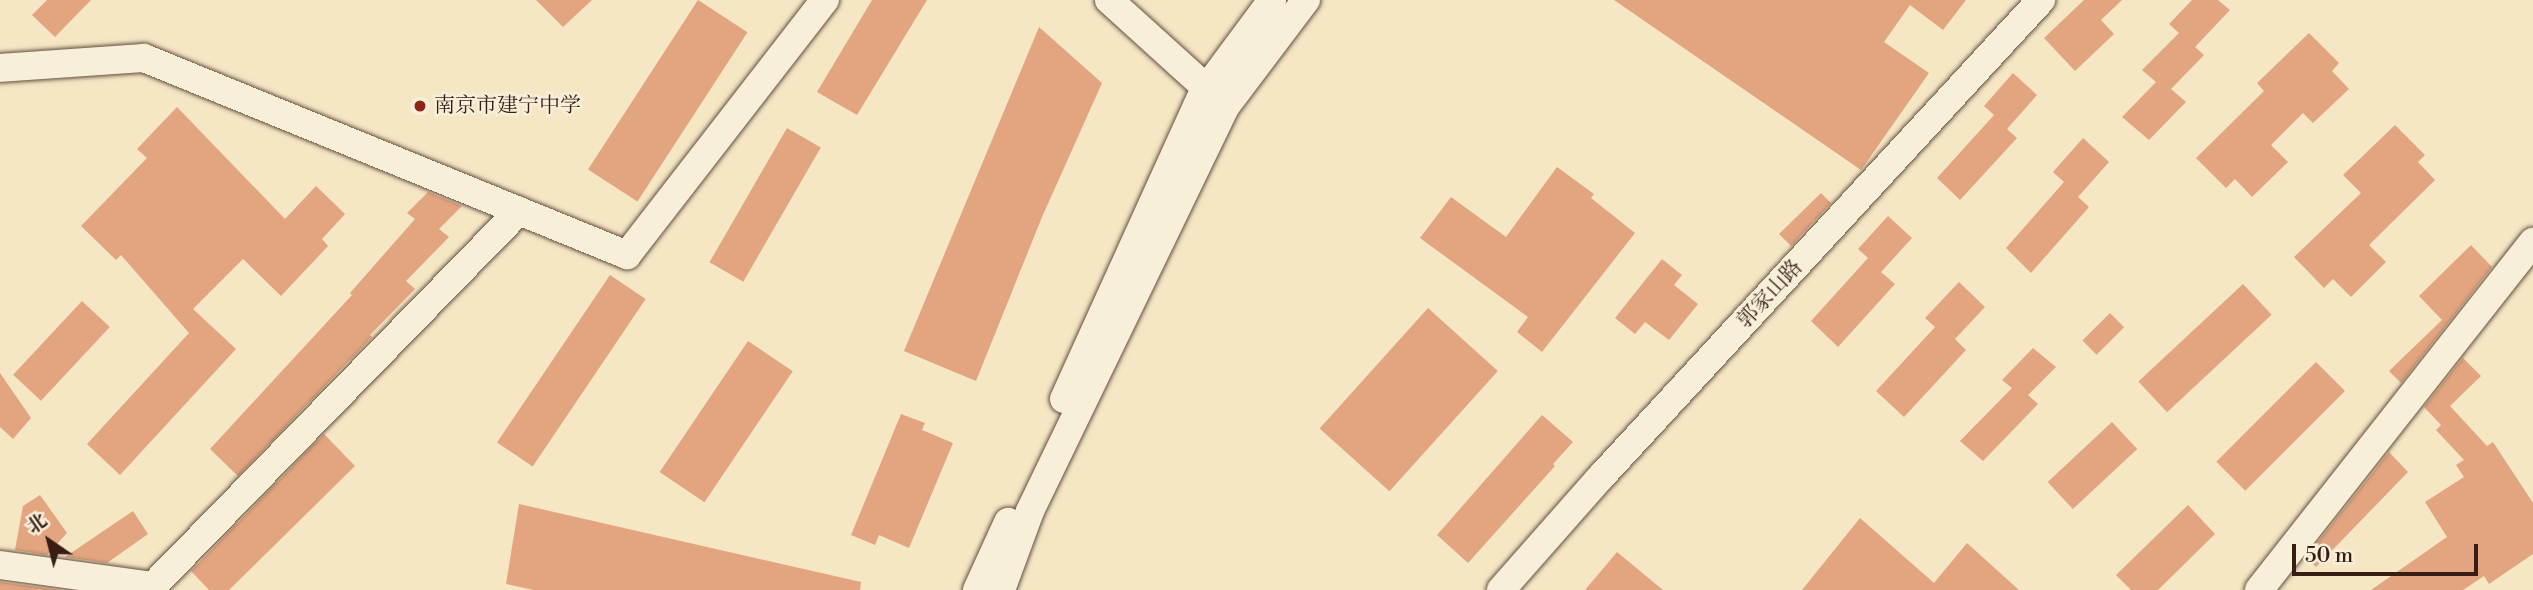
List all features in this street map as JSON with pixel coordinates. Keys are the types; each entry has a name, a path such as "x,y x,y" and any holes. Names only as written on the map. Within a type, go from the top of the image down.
{"street":[{"path":"0,68 144,58 627,255 825,0"},
{"path":"1109,0 1226,106"},
{"path":"977,590 1203,93 1272,0"},
{"path":"1000,590 1030,511 1226,106 1307,0"},
{"name":"郭家山路","path":"1501,590 1609,468 2041,0"},
{"path":"0,565 153,586 519,211"},
{"path":"2259,590 2533,242"}],"building":[{"path":"47,0 91,0 55,37 32,15"},
{"path":"536,0 592,0 563,27"},
{"path":"698,0 747,32 637,202 588,169"},
{"path":"872,0 927,0 857,115 817,92"},
{"path":"1614,0 1966,0 1943,30 1910,5 1884,42 1929,73 1861,170"},
{"path":"2084,0 2122,0 2101,20 2114,34 2075,71 2044,38"},
{"path":"2192,0 2218,0 2230,10 2195,47 2204,55 2171,89 2186,102 2149,140 2122,117 2156,82 2142,70 2179,33 2169,24"},
{"path":"1039,27 1102,83 1042,217 976,381 904,351"},
{"path":"2309,33 2339,63 2332,71 2349,89 2313,123 2303,113 2271,145 2288,162 2252,197 2235,179 2226,188 2196,158 2264,91 2257,83"},
{"path":"2013,73 2037,95 2007,129 2017,138 1960,200 1937,178 1994,115 1984,106"},
{"path":"177,107 285,219 316,186 345,214 322,239 328,246 281,296 243,259 193,309 236,349 120,475 87,444 189,333 121,255 116,260 81,226 147,158 137,149"},
{"path":"2395,125 2425,155 2418,162 2435,180 2369,245 2386,262 2351,297 2333,279 2324,288 2294,257 2361,193 2343,175"},
{"path":"787,128 821,148 743,282 710,262"},
{"path":"2083,138 2109,162 2078,197 2089,207 2031,273 2006,248 2064,182 2053,172"},
{"path":"1557,167 1594,194 1591,198 1635,233 1542,352 1517,332 1528,317 1420,238 1451,197 1506,237"},
{"path":"428,192 462,206 439,229 449,237 406,281 415,289 238,476 210,449 352,295 350,293 415,219 407,213"},
{"path":"1821,193 1831,203 1791,246 1779,234"},
{"path":"1888,216 1912,238 1881,272 1895,284 1838,347 1811,321 1868,258 1858,249"},
{"path":"2471,245 2492,267 2401,383 2389,371 2442,320 2419,296"},
{"path":"1662,259 1682,275 1674,285 1698,304 1669,340 1645,322 1635,334 1615,318"},
{"path":"610,275 646,299 533,467 497,442"},
{"path":"1959,282 1985,307 1955,339 1966,350 1904,417 1876,391 1935,327 1925,318"},
{"path":"2243,284 2272,315 2167,412 2138,382"},
{"path":"82,301 110,327 41,401 13,375"},
{"path":"1428,308 1498,371 1389,491 1320,428"},
{"path":"2110,313 2124,327 2097,355 2082,341"},
{"path":"748,341 793,371 704,502 660,472"},
{"path":"2033,348 2056,367 2028,395 2038,404 1983,461 1960,441 2012,388 2002,380"},
{"path":"2469,350 2463,358 2481,376 2450,406 2487,446 2493,442 2533,503 2533,554 2489,584 2484,576 2463,590 2371,590 2447,537 2425,502 2464,477 2456,465 2464,460 2436,430 2441,425 2424,407"},
{"path":"2316,362 2345,391 2245,491 2216,462"},
{"path":"0,373 31,418 13,439 0,427"},
{"path":"901,414 925,423 922,430 953,443 909,548 879,535 875,545 851,535"},
{"path":"1542,415 1573,442 1553,464 1555,466 1468,563 1437,535"},
{"path":"2112,422 2137,449 2073,509 2048,482"},
{"path":"324,434 355,466 229,590 209,590 191,571"},
{"path":"2389,452 2408,472 2316,567 2306,557"},
{"path":"40,495 67,533 47,555 15,550 23,506"},
{"path":"519,504 861,582 860,590 534,590 506,584"},
{"path":"2188,505 2215,534 2158,590 2131,590 2116,575"},
{"path":"133,511 148,534 107,563 65,557"},
{"path":"1860,518 1934,583 1967,543 2019,590 1802,590"},
{"path":"1617,552 1663,590 1585,590"},
{"path":"0,582 60,590 0,590"}],"place":[{"name":"南京市建宁中学","path":"420,106"}]}
